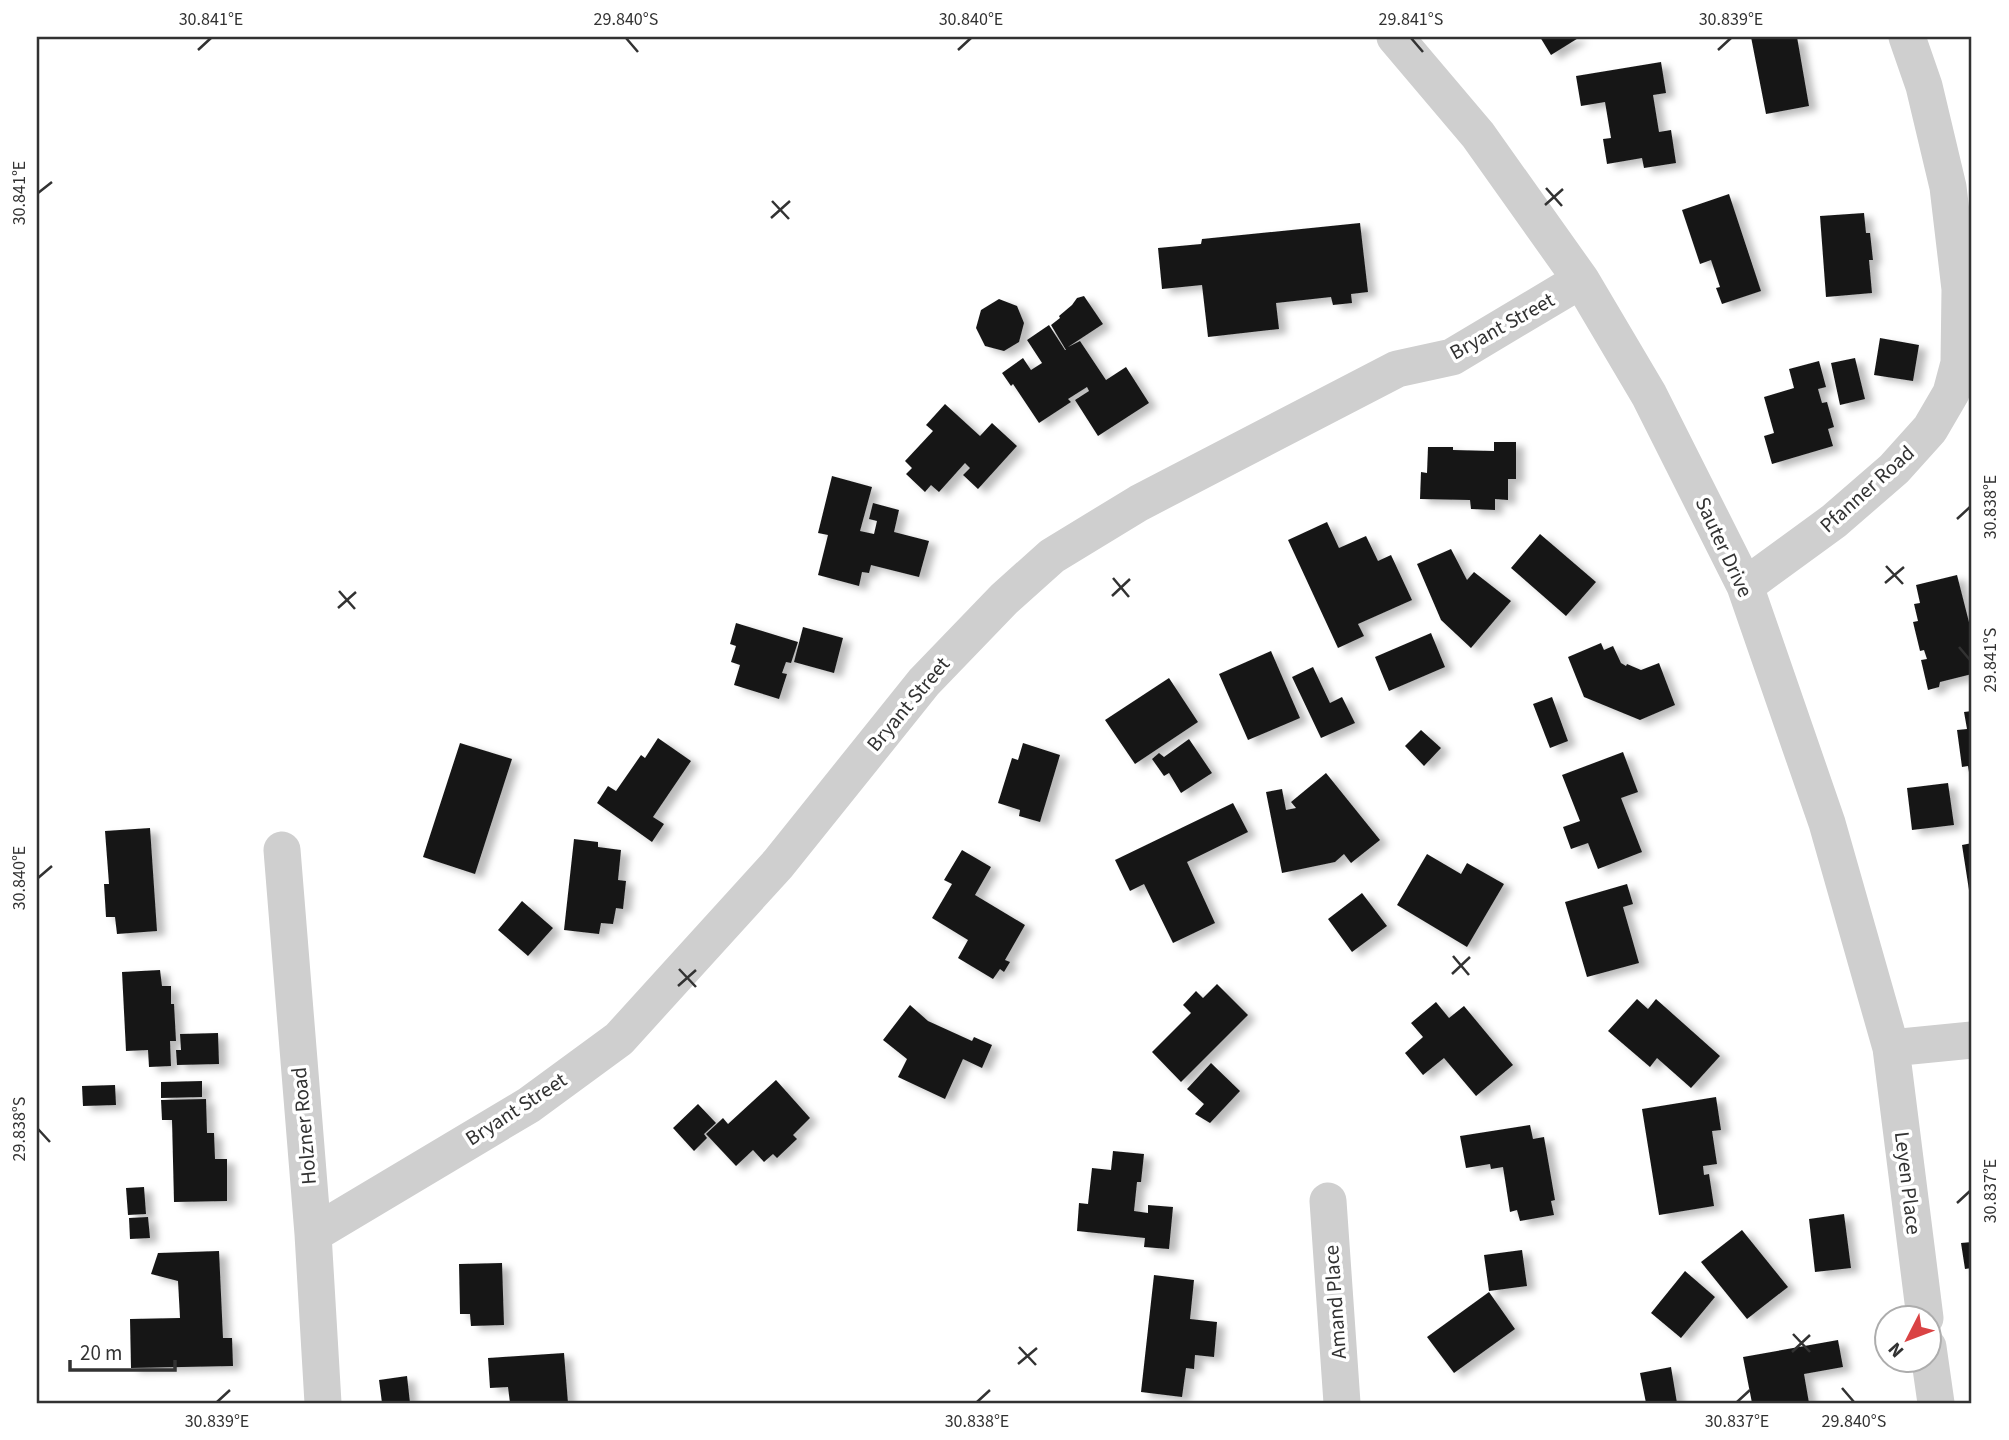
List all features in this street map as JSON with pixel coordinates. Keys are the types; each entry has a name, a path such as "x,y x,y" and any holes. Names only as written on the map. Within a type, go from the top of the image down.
{"street":[{"name":"Sauter Drive","path":"1395,37 1478,135 1581,280 1649,395 1745,586 1827,823 1891,1048"},
{"name":"Pfanner Road","path":"1745,586 1833,521 1894,469 1930,429 1951,393 1959,363 1960,289 1948,187 1924,86 1907,37"},
{"name":"Bryant Street","path":"313,1234 529,1105 619,1039 778,864 924,682 1004,599 1052,556 1139,503 1397,369 1452,357 1581,280"},
{"name":"Holzner Road","path":"282,850 313,1234 323,1403"},
{"path":"1891,1048 1972,1041"},
{"name":"Leyen Place","path":"1891,1048 1923,1304"},
{"name":"Amand Place","path":"1328,1202 1342,1403"},
{"path":"1932,1374 1936,1403"}],"building":[{"path":"1540,37 1580,37 1551,55"},
{"path":"1751,37 1797,37 1809,106 1766,114"},
{"path":"1661,62 1666,93 1653,95 1659,132 1671,130 1676,163 1644,168 1642,158 1607,164 1603,139 1611,138 1605,102 1581,106 1576,76"},
{"path":"1729,194 1761,291 1722,304 1716,288 1720,287 1711,260 1700,264 1682,210"},
{"path":"1864,213 1866,233 1870,233 1873,260 1869,260 1872,293 1826,297 1820,216"},
{"path":"1360,223 1368,292 1351,294 1352,303 1333,305 1331,297 1276,303 1279,329 1208,337 1202,285 1162,289 1158,248 1201,244 1202,239"},
{"path":"1084,296 1103,324 1068,347 1080,341 1106,380 1126,367 1149,403 1098,436 1075,400 1089,391 1087,387 1068,399 1071,402 1039,423 1013,384 1011,386 1002,373 1023,358 1031,370 1042,363 1027,340 1049,325 1066,350 1051,325 1077,298"},
{"path":"999,299 1017,306 1024,323 1019,342 1004,351 985,346 976,328 981,310"},
{"path":"1880,338 1919,345 1913,381 1874,375"},
{"path":"1855,358 1865,399 1840,405 1831,363"},
{"path":"1819,361 1826,387 1818,389 1822,403 1827,402 1834,427 1828,429 1833,446 1772,464 1764,436 1774,433 1764,397 1794,388 1789,369"},
{"path":"945,404 980,436 992,423 1017,446 978,489 963,475 970,468 965,463 939,492 931,485 925,492 906,474 912,468 905,461 933,431 926,425"},
{"path":"1494,442 1516,442 1516,479 1508,479 1508,500 1495,499 1495,510 1471,509 1470,500 1420,499 1421,472 1427,473 1428,447 1494,451"},
{"path":"832,476 872,487 860,531 874,534 877,521 869,519 873,503 899,510 894,532 929,541 919,577 871,565 869,573 862,572 859,586 818,575 828,535 818,533"},
{"path":"1327,522 1339,548 1366,536 1378,561 1391,555 1412,600 1358,624 1364,636 1338,648 1288,540"},
{"path":"1540,534 1596,582 1566,616 1511,568"},
{"path":"1451,549 1467,580 1474,572 1511,601 1471,648 1441,620 1417,564"},
{"path":"1957,575 1972,630 1972,674 1940,682 1939,687 1928,690 1921,660 1927,659 1924,650 1920,651 1913,622 1918,621 1914,604 1920,603 1916,585"},
{"path":"736,623 798,642 791,663 786,662 782,673 787,674 779,699 734,685 740,665 731,662 736,646 730,644"},
{"path":"803,627 843,638 834,673 794,662"},
{"path":"1431,633 1445,667 1389,691 1375,657"},
{"path":"1601,643 1604,650 1613,646 1621,663 1626,666 1627,664 1641,670 1659,663 1675,705 1640,720 1584,697 1568,657"},
{"path":"1271,651 1300,718 1248,740 1219,674"},
{"path":"1313,667 1330,703 1342,697 1355,723 1321,738 1292,677"},
{"path":"1169,678 1198,722 1135,764 1105,720"},
{"path":"1552,697 1568,741 1550,748 1533,704"},
{"path":"1972,711 1971,784 1968,766 1962,767 1957,730 1967,729 1964,712"},
{"path":"1421,730 1441,748 1424,766 1405,746"},
{"path":"658,738 691,761 653,817 664,824 652,842 597,803 608,786 616,791 641,755 645,758"},
{"path":"1189,739 1212,773 1181,793 1169,773 1164,776 1152,759 1159,753 1164,757"},
{"path":"460,743 512,759 475,874 423,857"},
{"path":"1023,743 1060,755 1040,822 1019,816 1020,810 998,803 1012,758 1018,760"},
{"path":"1623,752 1638,792 1621,798 1642,852 1598,869 1588,843 1571,849 1563,827 1580,821 1562,775"},
{"path":"1326,773 1380,840 1351,863 1344,854 1335,862 1282,873 1266,792 1282,789 1286,810 1296,808 1291,802"},
{"path":"1948,783 1954,825 1912,830 1907,788"},
{"path":"1233,803 1248,832 1187,862 1215,923 1173,943 1144,884 1130,891 1115,860"},
{"path":"150,828 157,931 117,934 115,917 106,917 104,884 109,884 105,831"},
{"path":"574,839 598,842 598,847 621,850 618,880 626,881 623,909 616,908 613,924 601,923 599,934 564,930"},
{"path":"1972,843 1972,903 1971,903 1962,845"},
{"path":"962,850 991,867 975,895 1025,925 1005,960 1010,962 1004,972 1000,969 993,979 958,958 968,940 932,918 952,884 944,880"},
{"path":"1427,854 1461,874 1467,863 1504,884 1467,947 1397,905"},
{"path":"1627,884 1633,904 1623,907 1639,963 1587,977 1565,902"},
{"path":"1362,893 1387,926 1352,952 1328,919"},
{"path":"522,901 553,928 528,956 498,930"},
{"path":"160,970 162,986 171,986 176,1041 170,1041 171,1066 149,1067 148,1050 126,1051 122,972"},
{"path":"1217,984 1248,1015 1181,1082 1152,1052 1191,1013 1183,1005 1196,991 1203,998"},
{"path":"1637,999 1648,1009 1656,999 1720,1056 1691,1088 1657,1058 1650,1067 1608,1031"},
{"path":"1436,1002 1449,1018 1464,1006 1513,1065 1476,1096 1444,1058 1423,1075 1405,1053 1423,1037 1411,1023"},
{"path":"910,1005 928,1021 972,1041 974,1037 992,1045 982,1068 963,1059 945,1099 898,1077 907,1059 883,1040"},
{"path":"218,1033 219,1064 177,1065 176,1050 181,1050 180,1034"},
{"path":"1211,1063 1240,1091 1210,1123 1195,1114 1204,1104 1187,1089"},
{"path":"776,1080 810,1118 793,1135 797,1139 777,1158 773,1154 764,1162 753,1150 736,1166 706,1134 723,1118 728,1124"},
{"path":"202,1081 202,1097 161,1098 161,1082"},
{"path":"115,1085 116,1105 83,1106 82,1086"},
{"path":"1716,1097 1721,1130 1712,1131 1717,1164 1703,1166 1704,1175 1709,1174 1714,1206 1659,1215 1642,1109"},
{"path":"206,1099 207,1133 214,1133 215,1159 227,1159 227,1201 174,1202 172,1120 162,1120 161,1100"},
{"path":"698,1104 716,1123 704,1134 707,1138 694,1151 673,1128"},
{"path":"1530,1125 1533,1139 1544,1137 1555,1200 1551,1201 1554,1215 1520,1221 1517,1210 1510,1212 1503,1167 1491,1169 1490,1164 1466,1168 1460,1136"},
{"path":"1113,1151 1144,1154 1134,1211 1148,1213 1148,1205 1173,1207 1169,1249 1144,1247 1145,1238 1077,1231 1079,1203 1088,1204 1092,1168 1111,1170"},
{"path":"144,1187 146,1214 128,1215 126,1188"},
{"path":"1844,1214 1851,1268 1815,1272 1809,1219"},
{"path":"148,1217 150,1238 130,1239 129,1218"},
{"path":"1742,1230 1788,1287 1747,1319 1701,1262"},
{"path":"1972,1242 1972,1268 1965,1269 1961,1243"},
{"path":"1522,1250 1527,1286 1489,1291 1484,1255"},
{"path":"219,1251 223,1338 232,1338 233,1366 131,1368 130,1319 180,1318 178,1281 151,1274 158,1253"},
{"path":"502,1263 504,1325 471,1326 470,1314 460,1314 459,1264"},
{"path":"1685,1271 1715,1297 1681,1338 1651,1313"},
{"path":"1154,1275 1194,1280 1190,1319 1217,1322 1214,1357 1195,1355 1194,1369 1186,1368 1182,1397 1141,1392"},
{"path":"1489,1292 1515,1329 1454,1373 1427,1337"},
{"path":"1838,1340 1843,1367 1804,1374 1809,1403 1752,1403 1743,1357"},
{"path":"564,1353 568,1403 510,1403 508,1387 490,1388 488,1358"},
{"path":"1671,1367 1677,1403 1646,1403 1640,1373"},
{"path":"407,1376 410,1403 382,1403 379,1380"}]}
